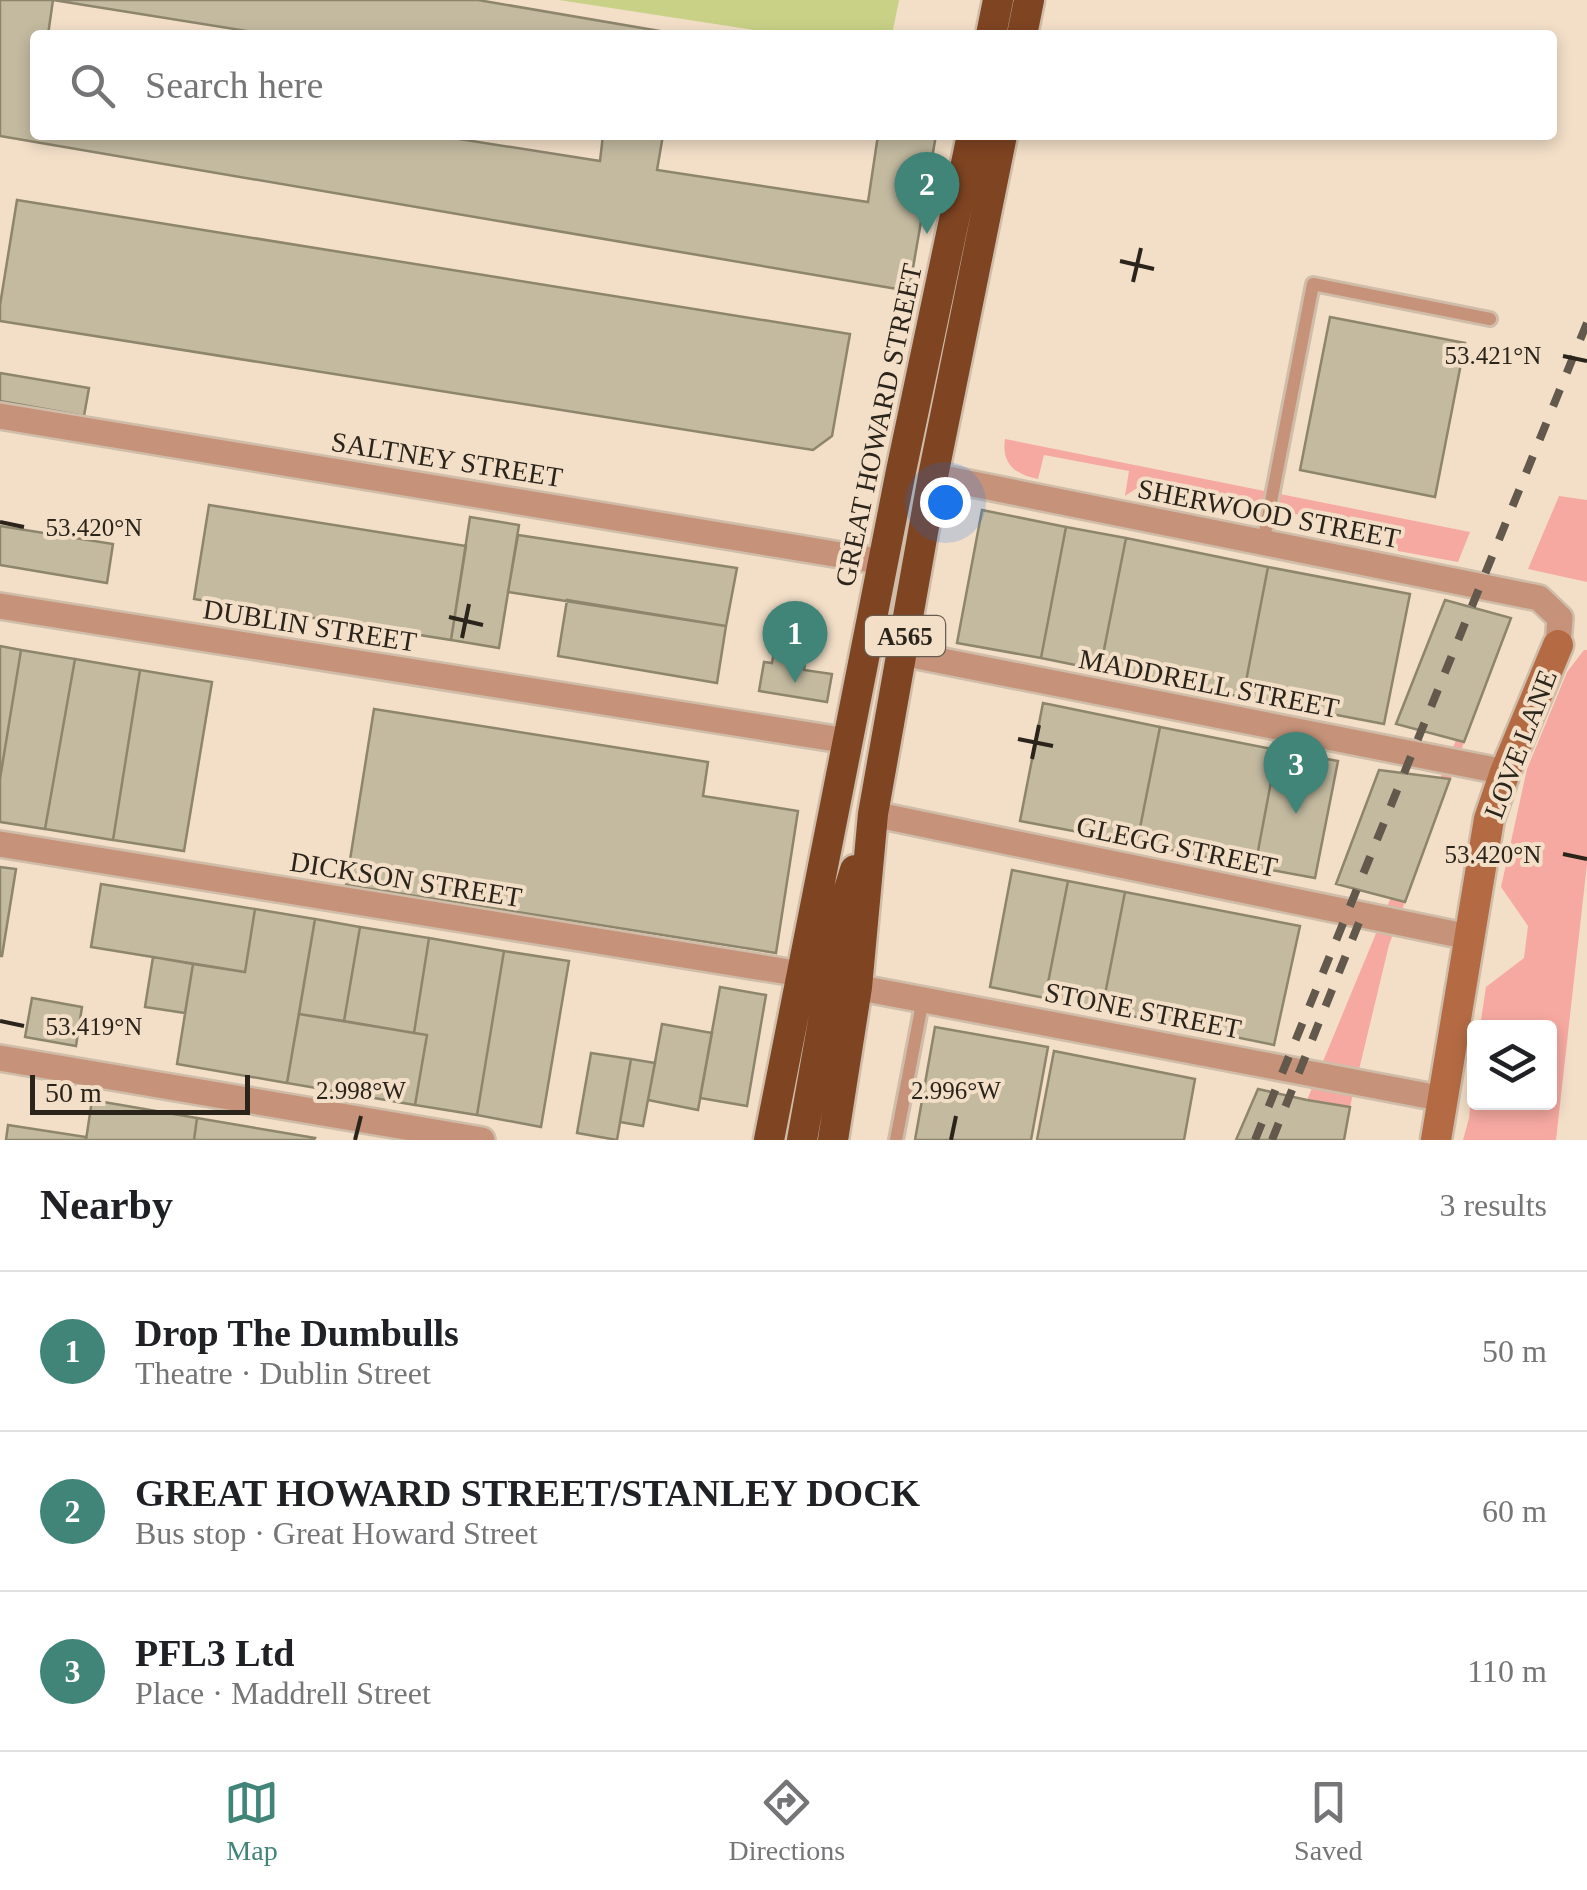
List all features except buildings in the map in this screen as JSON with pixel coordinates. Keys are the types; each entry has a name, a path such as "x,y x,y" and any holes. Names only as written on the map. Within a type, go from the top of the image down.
{"highway":[{"path":"993,30 998,0"},
{"path":"1023,30 1029,0"},
{"name":"GREAT HOWARD STREET","path":"833,1140 829,981 848,741 971,140"},
{"name":"A565","path":"873,814 933,476 1001,140"},
{"path":"802,1140 843,909 873,814"},
{"name":"GREAT HOWARD STREET","path":"768,1140 829,981"}],"street":[{"name":"SALTNEY STREET","path":"0,416 883,562"},
{"name":"SHERWOOD STREET","path":"933,476 1539,598 1560,618 1558,645"},
{"name":"DUBLIN STREET","path":"0,606 848,741"},
{"name":"LOVE LANE","path":"1436,1140 1489,818 1558,645"},
{"name":"MADDRELL STREET","path":"902,653 1505,772"},
{"name":"GLEGG STREET","path":"873,814 1469,937"},
{"name":"DICKSON STREET","path":"0,844 829,981"},
{"name":"STONE STREET","path":"829,981 1444,1099"},
{"path":"0,1058 470,1139"}],"lane":[{"path":"1263,543 1313,284 1490,319"},
{"path":"896,1140 923,999"}],"shaded area":[{"path":"559,0 899,0 893,30 754,30"},
{"path":"1005,439 1470,532 1458,562 1398,551 1386,532 1143,484 1125,496 1129,471 1044,455 1038,479 1012,467 1005,455"},
{"path":"1559,496 1587,500 1587,582 1528,569"},
{"path":"1587,650 1587,864 1556,1140 1463,1140 1470,1110 1557,1110 1557,1020 1481,1020 1486,987 1524,958 1528,926 1501,887 1527,769 1567,672"},
{"path":"1485,670 1491,670 1389,945 1344,1140 1294,1140 1307,1100"}],"railway":[{"path":"1255,1140 1587,323"},
{"path":"1272,1140 1364,910"}],"place":[{"name":"GREAT HOWARD STREET/STANLEY DOCK","path":"927,234"},
{"name":"Drop The Dumbulls","path":"795,683"},
{"name":"PFL3 Ltd","path":"1296,814"}]}
